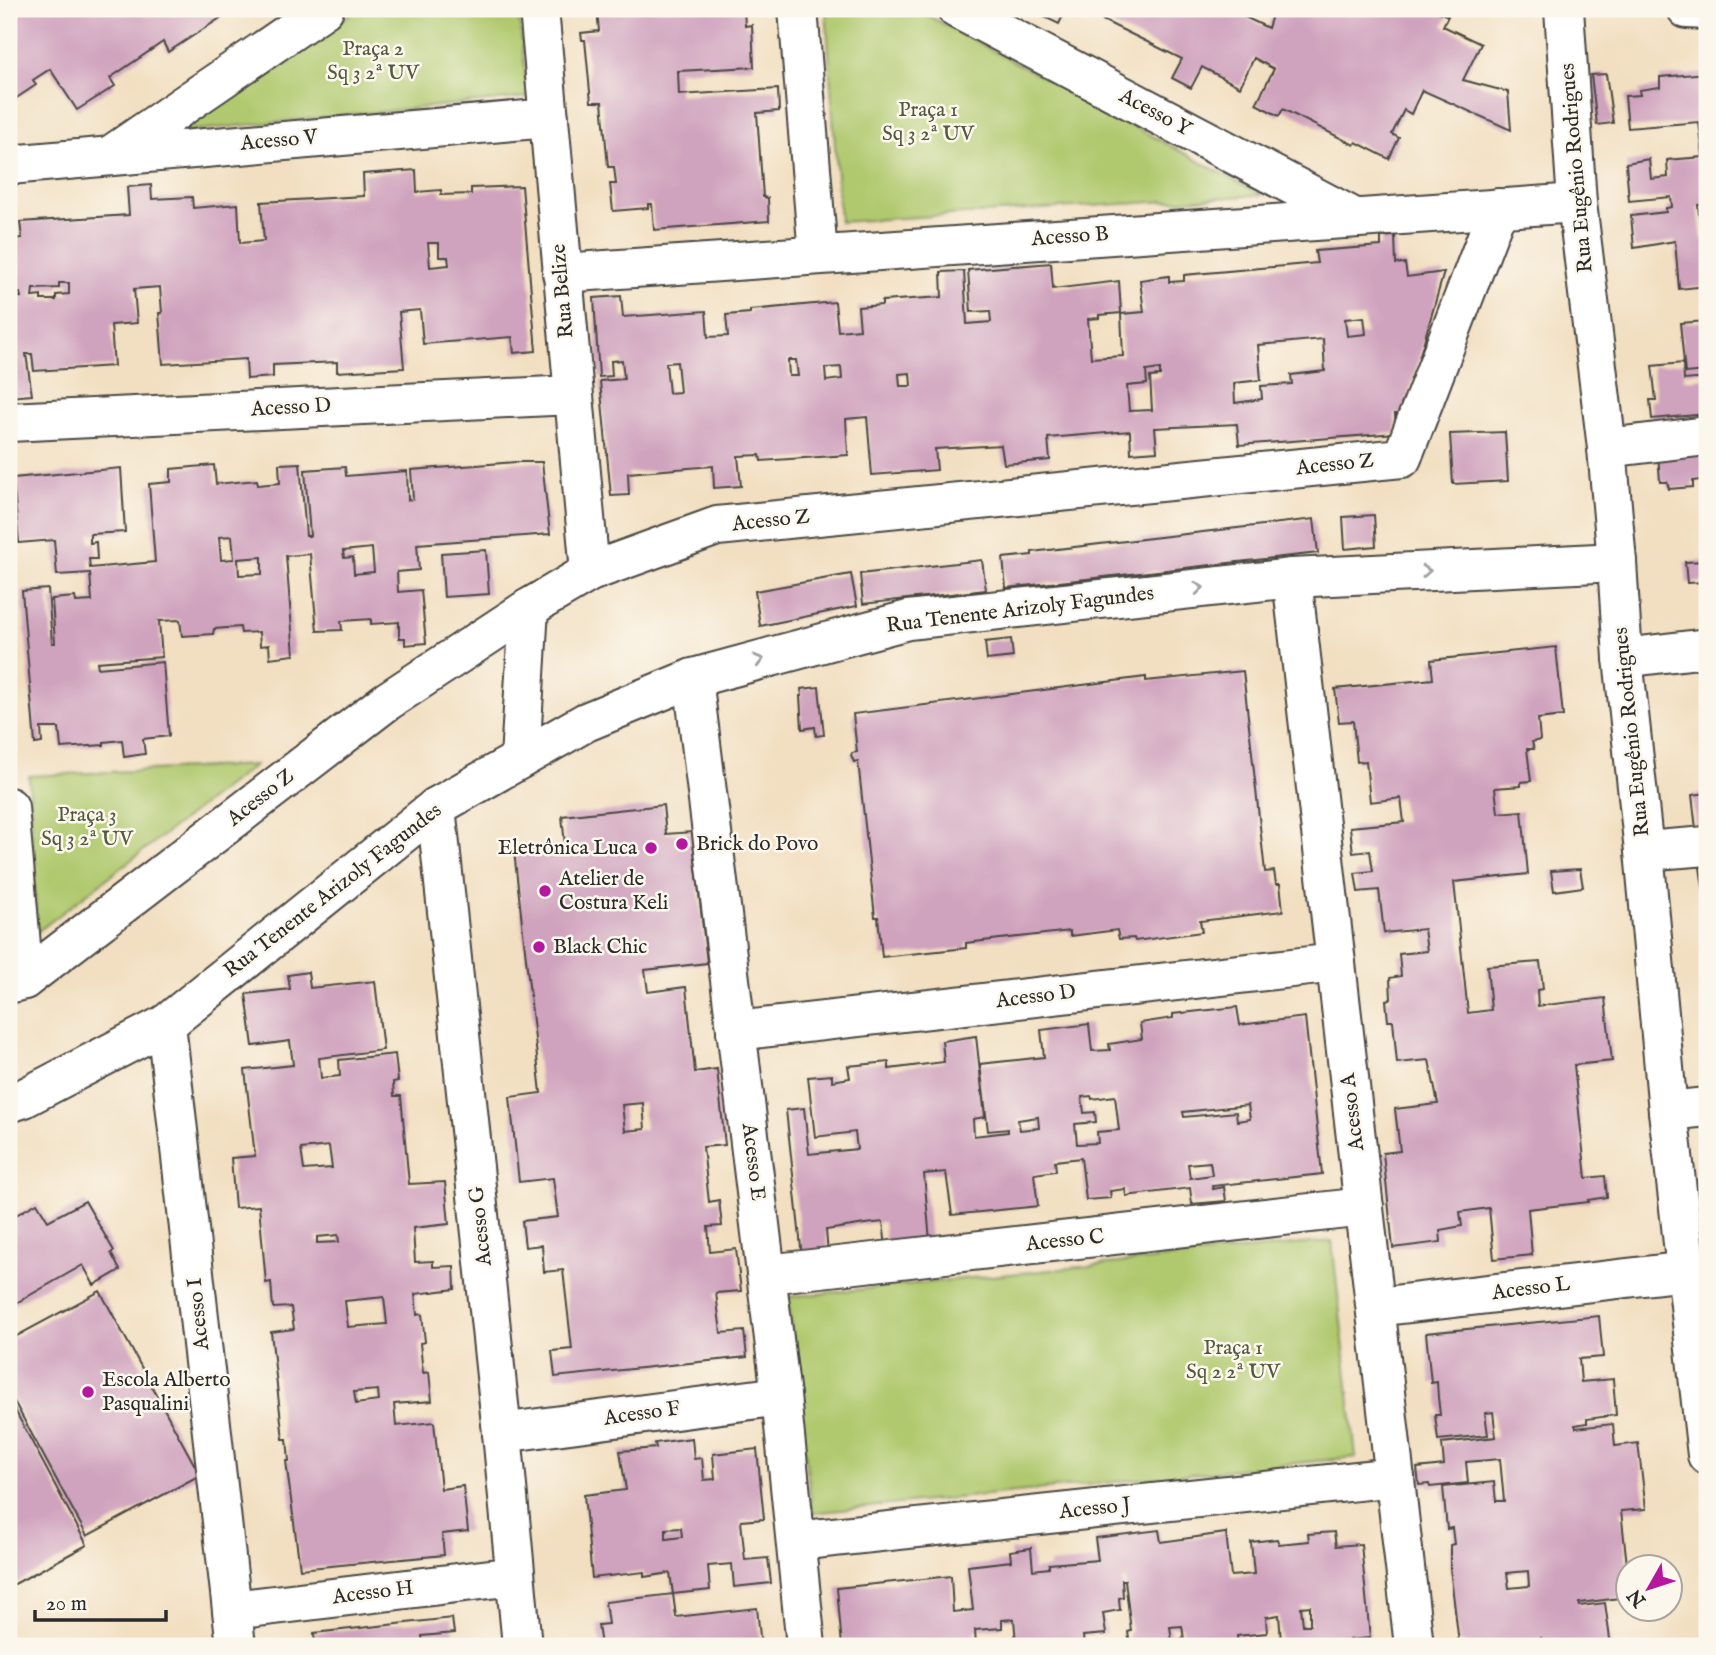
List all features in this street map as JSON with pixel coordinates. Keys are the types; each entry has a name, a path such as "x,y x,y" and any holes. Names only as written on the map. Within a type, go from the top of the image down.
{"street":[{"path":"109,156 324,9"},
{"name":"Rua Belize","path":"539,9 590,572"},
{"path":"798,9 818,255"},
{"name":"Acesso Y","path":"957,9 1353,217"},
{"name":"Rua Eugênio Rodrigues","path":"1564,9 1577,203 1607,449 1623,658 1668,1111 1704,1384 1707,1454"},
{"path":"1686,9 1707,10"},
{"name":"Acesso V","path":"9,165 549,118"},
{"name":"Acesso B","path":"562,273 1577,203"},
{"name":"Acesso Z","path":"17,982 386,702 529,608 590,572 717,526 1402,458 1498,208"},
{"name":"Acesso D","path":"9,422 572,395"},
{"path":"1607,449 1707,436"},
{"name":"Rua Tenente Arizoly Fagundes","path":"9,1103 24,1098 166,1024 436,807 586,722 693,678 908,620 1292,578 1617,562"},
{"name":"Acesso A","path":"1292,578 1415,1646"},
{"path":"520,759 529,608"},
{"path":"1623,658 1707,648"},
{"name":"Acesso E","path":"693,678 767,1274 806,1646"},
{"path":"9,807 17,982"},
{"name":"Acesso G","path":"436,807 522,1646"},
{"path":"1644,851 1707,846"},
{"name":"Acesso D","path":"736,1031 1336,963"},
{"name":"Acesso I","path":"166,1024 234,1628"},
{"path":"1668,1111 1707,1107"},
{"name":"Acesso C","path":"767,1274 1364,1207"},
{"name":"Acesso L","path":"1376,1307 1687,1270"},
{"name":"Acesso F","path":"502,1433 781,1396"},
{"name":"Acesso J","path":"796,1541 1395,1477"},
{"name":"Acesso H","path":"234,1628 514,1576"}],"green space":[{"name":"Praça 2 Sq 3 2ª UV","path":"358,9 518,9 528,97 177,132"},
{"name":"Praça 1 Sq 3 2ª UV","path":"826,9 916,9 1262,195 840,222"},
{"name":"Praça 3 Sq 3 2ª UV","path":"255,765 37,932 29,776"},
{"name":"Praça 1 Sq 2 2ª UV","path":"1332,1241 1356,1457 812,1513 788,1297"}],"building":[{"path":"9,9 140,9 146,17 159,9 221,9 225,15 168,52 163,42 110,78 115,86 77,110 50,69 33,80 36,85 9,103 9,63 13,60 9,50"},
{"path":"597,9 744,9 745,26 752,25 754,67 678,71 679,95 778,89 779,111 757,113 763,197 768,198 769,221 654,230 652,204 648,204 648,208 613,211 610,184 616,184 614,167 608,167 602,102 591,102 585,40 582,40 581,33 599,31"},
{"path":"1028,9 1066,9 1059,24"},
{"path":"1080,9 1231,9 1268,28 1273,12 1265,9 1433,9 1448,16 1443,26 1481,44 1463,80 1508,92 1511,130 1422,90 1411,114 1404,110 1392,134 1399,138 1389,159 1356,142 1354,145 1283,109 1279,116 1256,104 1274,69 1254,58 1240,87 1202,67 1191,88 1172,78 1182,59"},
{"path":"1707,73 1707,204 1698,205 1702,239 1707,239 1707,286 1679,289 1675,241 1634,248 1631,216 1666,212 1666,208 1672,207 1671,197 1629,201 1626,163 1649,159 1651,179 1668,177 1667,160 1703,157 1699,122 1628,128 1625,96 1640,95 1639,90 1660,87 1660,77"},
{"path":"1606,74 1613,123 1597,125 1591,75"},
{"path":"416,170 417,192 441,190 441,195 471,194 471,188 522,186 536,351 514,353 512,337 423,344 420,310 399,312 404,368 337,372 337,362 273,365 273,377 247,379 246,359 163,364 160,287 134,289 137,323 111,325 114,366 34,371 32,354 26,354 32,395 9,397 9,298 21,297 20,293 9,294 9,239 22,238 20,222 129,215 127,187 151,185 152,199 192,197 193,208 238,204 240,243 264,241 261,202 364,196 363,174","holes":["428,243 439,243 439,257 448,257 449,265 430,267","59,283 69,283 69,294 56,295 56,300 41,300 41,296 32,297 33,289 59,288"]},
{"path":"1395,236 1396,264 1405,263 1407,277 1444,272 1403,414 1395,414 1396,433 1239,445 1237,424 1155,428 1157,451 1131,453 1130,431 1048,438 1050,460 1004,464 1001,445 935,449 937,470 872,475 867,417 846,419 848,455 761,461 760,455 738,456 741,486 714,488 713,466 628,473 629,495 611,496 600,381 624,379 622,360 611,361 612,376 599,377 594,298 621,296 623,317 706,311 708,337 728,336 726,315 750,313 750,310 835,302 838,331 860,329 858,307 882,305 882,301 942,297 941,272 964,271 967,324 991,322 990,311 971,312 968,270 1051,263 1053,289 1119,281 1121,313 1088,319 1091,358 1123,356 1121,314 1144,312 1140,280 1169,276 1169,282 1184,281 1184,275 1317,263 1315,251 1381,246 1381,237","holes":["1364,317 1366,334 1347,336 1345,319","1323,339 1325,371 1291,375 1292,384 1261,386 1262,399 1235,403 1234,383 1261,380 1258,345","788,360 796,360 798,376 789,376","677,362 680,392 669,393 666,363","841,367 842,379 826,381 825,368","1160,369 1160,376 1150,377 1152,410 1129,411 1127,386 1147,384 1146,371","910,373 911,386 900,386 899,374"]},
{"path":"1707,321 1707,371 1685,373 1680,323"},
{"path":"1683,363 1684,380 1707,378 1707,414 1652,419 1650,400 1656,400 1652,366"},
{"path":"1505,432 1508,481 1453,484 1450,434"},
{"path":"1707,445 1707,479 1693,481 1693,487 1669,489 1667,482 1660,482 1658,452"},
{"path":"542,462 550,534 417,544 419,570 397,572 398,592 421,590 426,643 405,645 405,638 399,638 399,622 371,624 371,619 341,621 342,630 317,631 310,554 286,556 294,655 270,658 269,645 260,646 259,632 241,633 240,627 214,629 213,634 182,636 180,620 159,621 162,657 97,662 98,668 163,662 169,736 143,739 145,754 124,757 122,740 104,742 104,745 61,748 59,728 41,728 42,743 35,744 22,591 48,589 52,643 55,643 52,599 75,597 76,602 92,601 90,573 57,575 54,540 19,543 13,478 121,468 125,532 90,534 90,543 96,542 97,559 89,559 90,568 155,562 149,484 171,482 171,469 214,465 216,484 257,480 258,485 280,483 279,464 300,463 306,536 310,536 305,470 345,467 346,476 407,471 408,500 413,499 411,470","holes":["232,536 234,559 221,560 219,537","372,548 374,572 354,574 353,557 344,558 343,551","262,557 262,574 239,575 238,559"]},
{"path":"1374,515 1376,546 1345,549 1343,517"},
{"path":"1314,519 1318,553 1006,588 1003,558 1032,555 1032,552"},
{"path":"1707,549 1707,582 1687,583 1685,562 1704,561 1704,550"},
{"path":"486,550 489,594 444,597 441,553"},
{"path":"982,560 986,590 863,604 860,574"},
{"path":"851,574 857,606 760,626 755,591"},
{"path":"1011,639 1013,657 987,660 985,642"},
{"path":"1556,647 1563,716 1538,719 1540,740 1532,742 1534,749 1527,749 1531,781 1521,782 1521,786 1495,788 1498,813 1522,811 1528,874 1454,882 1468,1013 1491,1010 1487,966 1540,962 1543,989 1537,990 1538,1006 1605,998 1612,1061 1574,1065 1586,1178 1605,1176 1607,1197 1588,1200 1589,1202 1528,1209 1532,1255 1494,1259 1489,1208 1460,1212 1462,1226 1440,1230 1441,1242 1393,1248 1383,1153 1400,1151 1395,1109 1438,1104 1429,1060 1397,1063 1393,1021 1388,1021 1386,1000 1391,999 1390,978 1401,976 1399,954 1427,951 1424,929 1384,933 1379,890 1358,892 1355,873 1373,871 1370,851 1353,853 1350,827 1404,822 1401,798 1370,802 1366,761 1357,762 1353,721 1339,722 1335,689 1433,679 1431,660"},
{"path":"1243,671 1265,872 1274,871 1276,884 1280,884 1283,911 1200,921 1202,932 1135,941 1134,938 1119,939 1117,930 1070,936 1070,931 966,943 966,948 882,957 858,761 854,762 851,756 857,752 853,714 1146,677 1146,681"},
{"path":"819,687 824,735 816,736 815,727 802,729 800,696 801,689"},
{"path":"1707,793 1707,828 1696,829 1692,795"},
{"path":"663,805 666,834 692,832 707,963 645,970 648,992 686,987 695,1072 717,1069 725,1145 703,1147 709,1202 719,1200 722,1226 708,1227 710,1252 736,1249 741,1291 716,1293 721,1333 744,1331 747,1357 555,1377 552,1351 572,1349 563,1270 544,1272 542,1245 525,1247 522,1221 558,1217 553,1178 519,1182 510,1097 541,1093 514,851 565,845 562,816","holes":["643,1103 645,1129 625,1131 622,1105"]},
{"path":"1707,853 1707,894 1704,894 1698,854"},
{"path":"1580,869 1583,887 1554,891 1551,871"},
{"path":"308,972 310,988 375,981 383,1050 319,1058 321,1078 340,1076 339,1060 395,1054 398,1081 393,1082 394,1096 401,1096 409,1184 445,1182 449,1224 413,1228 415,1262 433,1261 433,1267 454,1266 455,1289 415,1294 417,1315 422,1314 425,1342 420,1343 423,1373 429,1372 432,1401 394,1404 396,1426 434,1422 441,1489 463,1486 468,1531 442,1534 444,1555 300,1569 286,1461 289,1461 287,1439 283,1439 271,1332 294,1329 291,1307 273,1308 271,1282 266,1283 259,1206 235,1208 231,1158 255,1156 245,1070 293,1065 290,1041 253,1046 246,994 290,989 288,975","holes":["329,1146 332,1168 304,1170 301,1149","338,1235 339,1242 317,1243 317,1237","384,1297 387,1324 348,1327 345,1301","378,1390 379,1401 356,1404 354,1392"]},
{"path":"1237,1007 1240,1025 1305,1017 1322,1174 1212,1186 1213,1189 1224,1187 1226,1201 1192,1204 1190,1188 1126,1196 1125,1189 1110,1191 1111,1198 1086,1200 1081,1158 1055,1161 1056,1171 1034,1174 1038,1206 952,1215 946,1172 924,1174 930,1241 886,1247 883,1222 865,1224 826,1230 828,1254 802,1257 786,1110 804,1108 809,1154 857,1149 855,1132 815,1137 808,1077 832,1075 832,1081 850,1078 848,1066 889,1062 889,1069 944,1062 942,1041 976,1036 985,1117 973,1119 974,1136 1008,1132 1008,1129 988,1131 980,1064 1044,1057 1041,1030 1089,1024 1092,1051 1110,1050 1109,1044 1142,1039 1140,1023 1173,1018 1173,1014","holes":["1091,1096 1092,1099 1115,1096 1119,1130 1097,1132 1098,1143 1077,1144 1075,1124 1096,1122 1095,1112 1084,1113 1082,1097","1248,1105 1250,1119 1237,1121 1236,1112 1184,1117 1183,1112","1038,1117 1039,1128 1020,1130 1018,1120","1210,1162 1212,1175 1190,1178 1188,1164"]},
{"path":"85,1201 114,1251 111,1253 120,1270 94,1285 83,1265 9,1307 9,1219 37,1203 48,1221"},
{"path":"100,1291 200,1475 87,1536 9,1392 9,1340"},
{"path":"1599,1316 1603,1357 1579,1359 1581,1382 1613,1379 1616,1415 1587,1419 1587,1423 1575,1425 1576,1428 1613,1424 1615,1446 1638,1443 1646,1509 1621,1511 1626,1554 1614,1554 1614,1599 1579,1603 1580,1606 1605,1603 1611,1646 1541,1646 1541,1638 1535,1639 1536,1646 1465,1646 1464,1643 1459,1643 1450,1568 1450,1545 1454,1544 1452,1528 1447,1529 1443,1487 1494,1482 1496,1501 1504,1501 1500,1459 1466,1462 1468,1483 1430,1487 1429,1484 1419,1485 1417,1468 1444,1465 1442,1443 1496,1437 1493,1412 1485,1413 1488,1435 1438,1440 1435,1415 1440,1415 1437,1382 1431,1383 1426,1333","holes":["1528,1571 1529,1586 1509,1588 1507,1573"]},
{"path":"9,1399 87,1545 9,1587"},
{"path":"692,1438 694,1459 702,1458 704,1480 715,1479 713,1454 757,1449 764,1519 741,1521 745,1560 768,1558 771,1583 734,1587 732,1564 708,1566 710,1590 673,1594 670,1573 644,1577 644,1572 592,1578 584,1495 626,1490 620,1451 656,1448 655,1443","holes":["681,1528 682,1537 666,1539 666,1529"]},
{"path":"1159,1530 1161,1542 1226,1533 1231,1576 1254,1574 1251,1542 1277,1539 1279,1544 1309,1541 1308,1534 1334,1532 1336,1546 1361,1544 1370,1638 1350,1640 1351,1646 1259,1646 1259,1643 1281,1641 1279,1615 1266,1617 1267,1633 1237,1636 1238,1646 1130,1646 1128,1632 1131,1631 1125,1580 1122,1580 1123,1597 1119,1598 1120,1610 1103,1613 1106,1634 1083,1636 1084,1646 1041,1646 1041,1641 1016,1643 1014,1619 1002,1620 1002,1628 975,1630 976,1646 842,1646 837,1588 951,1576 953,1612 973,1610 968,1566 1011,1561 1010,1551 1031,1548 1033,1570 1049,1568 1049,1564 1098,1560 1095,1538","holes":["1310,1606 1310,1625 1303,1625 1301,1607","1182,1626 1184,1639 1172,1641 1170,1627"]},
{"path":"673,1594 676,1617 757,1608 761,1646 601,1646 598,1625 608,1624 605,1602"},
{"path":"452,1618 454,1633 422,1636 423,1646 315,1646 314,1633"}],"place":[{"name":"Brick do Povo","path":"682,844"},
{"name":"Eletrônica Luca","path":"651,848"},
{"name":"Atelier de Costura Keli","path":"545,891"},
{"name":"Black Chic","path":"539,947"},
{"name":"Escola Alberto Pasqualini","path":"88,1392"}]}
